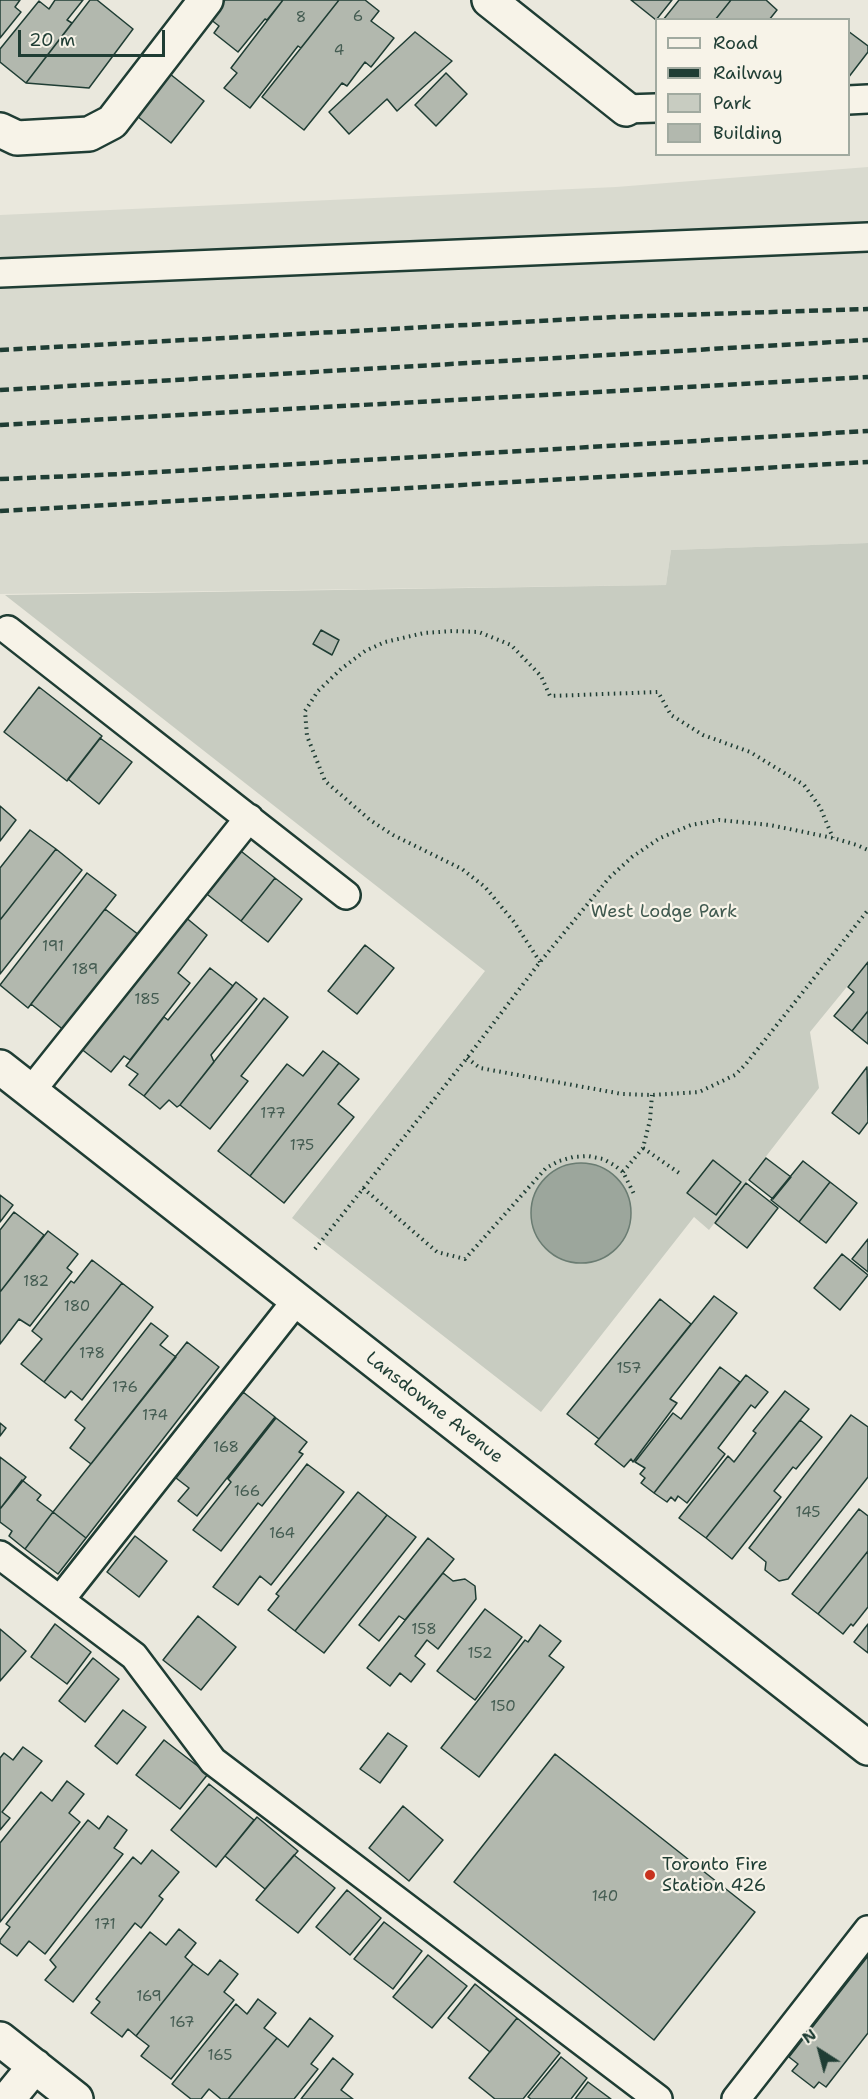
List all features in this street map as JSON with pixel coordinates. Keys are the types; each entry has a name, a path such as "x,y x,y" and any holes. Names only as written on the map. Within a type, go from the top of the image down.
{"street":[{"path":"0,130 17,138 89,134 112,123 206,0"},
{"path":"489,0 641,108"},
{"name":"Lansdowne Avenue","path":"0,1067 868,1748"},
{"path":"0,2039 76,2099"},
{"path":"8,2099 35,2066"}],"lane":[{"path":"850,100 868,99"},
{"path":"0,273 868,237"},
{"path":"8,630 346,895"},
{"path":"31,1091 249,818"},
{"path":"60,1600 296,1301"},
{"path":"0,1555 134,1656 213,1761 658,2099"},
{"path":"736,2099 868,1930"}],"path":[{"path":"540,962 514,922 485,887 462,868 393,835 370,820 325,781 307,736 305,711 318,691 341,669 365,651 385,642 424,633 479,632 511,645 541,676 550,696 658,692 671,715 703,735 750,752 804,784 820,807 832,838"},
{"path":"315,1249 540,962 609,878 632,857 660,838 691,825 719,820 770,825 832,838 868,850"},
{"path":"467,1058 480,1068 622,1095 699,1092 735,1075 868,910"},
{"path":"623,1172 643,1148 650,1120 652,1095"},
{"path":"643,1148 682,1175"},
{"path":"363,1188 437,1252 465,1259 546,1168 558,1161 588,1156 603,1159 623,1172 635,1196"}],"shaded area":[{"path":"868,167 868,543 671,550 666,585 0,594 0,215 616,187"},
{"path":"581,1163 609,1171 623,1185 631,1213 623,1241 609,1255 581,1263 553,1255 539,1241 531,1213 539,1185 553,1171"}],"green space":[{"name":"West Lodge Park","path":"868,543 868,961 810,1032 819,1088 709,1230 694,1217 541,1412 292,1218 485,971 5,595 666,585 671,550"}],"building":[{"path":"0,0 20,0 15,7 21,12 0,38"},
{"path":"55,0 83,0 67,20 72,23 26,83 0,62 0,49 39,1 49,9"},
{"path":"90,0 97,0 133,29 89,88 26,83"},
{"path":"225,0 283,0 238,52 214,33 219,26 210,19"},
{"path":"283,0 339,0 301,48 298,46 250,108 224,88 237,73 231,68"},
{"path":"339,0 365,0 379,11 371,21 394,38 371,67 365,62 347,86 342,83 304,130 262,97"},
{"path":"631,0 672,0 655,19"},
{"path":"679,0 731,0 717,18 665,18"},
{"path":"731,0 766,0 777,10 771,18 717,18"},
{"path":"415,32 452,61 397,111 387,99 349,134 329,112"},
{"path":"850,32 868,46 868,52 850,75"},
{"path":"446,73 467,94 436,126 415,105"},
{"path":"170,74 204,101 171,143 137,116"},
{"path":"321,630 339,640 332,655 313,644"},
{"path":"39,687 102,736 67,781 4,732"},
{"path":"100,738 132,762 99,804 68,779"},
{"path":"0,806 16,820 0,841"},
{"path":"30,830 56,849 0,920 0,868"},
{"path":"237,848 275,878 241,921 203,891"},
{"path":"56,849 82,870 0,974 0,920"},
{"path":"87,873 116,895 28,1008 0,985"},
{"path":"275,878 302,899 268,942 241,921"},
{"path":"105,909 139,935 65,1031 31,1004"},
{"path":"184,916 207,935 178,973 190,983 130,1060 124,1056 111,1072 80,1048"},
{"path":"365,945 394,968 357,1014 328,991"},
{"path":"868,962 868,1011 852,1031 834,1016 854,992 848,987"},
{"path":"210,968 233,986 144,1096 129,1085 138,1074 126,1066 164,1017 168,1020"},
{"path":"236,982 257,999 211,1055 214,1062 180,1105 177,1107 169,1100 160,1109 144,1096"},
{"path":"264,998 288,1017 241,1076 248,1081 210,1129 180,1105"},
{"path":"868,1011 868,1044 852,1031"},
{"path":"323,1051 339,1063 250,1176 218,1151 287,1064 303,1076"},
{"path":"339,1063 359,1079 338,1104 354,1117 284,1203 250,1176"},
{"path":"867,1067 868,1122 859,1134 832,1113"},
{"path":"766,1158 791,1177 773,1199 749,1180"},
{"path":"713,1160 741,1182 716,1215 687,1193"},
{"path":"803,1161 830,1182 799,1222 771,1200"},
{"path":"830,1182 857,1203 826,1243 799,1222"},
{"path":"746,1183 778,1208 747,1248 715,1223"},
{"path":"0,1195 13,1205 0,1222"},
{"path":"14,1212 44,1235 0,1292 0,1230"},
{"path":"48,1231 78,1254 67,1268 72,1272 30,1326 19,1319 0,1344 0,1292"},
{"path":"868,1239 868,1272 852,1259"},
{"path":"842,1254 868,1275 840,1310 814,1288"},
{"path":"92,1260 122,1283 44,1382 21,1364 42,1339 32,1331 71,1281 74,1283"},
{"path":"122,1283 153,1307 82,1400 71,1391 65,1398 44,1382"},
{"path":"714,1296 737,1313 670,1399 677,1403 633,1462 631,1459 624,1467 595,1444"},
{"path":"660,1299 691,1324 599,1439 567,1414"},
{"path":"151,1323 168,1336 160,1345 176,1357 91,1464 70,1448 85,1428 75,1420"},
{"path":"187,1342 219,1367 86,1538 53,1512"},
{"path":"720,1367 740,1382 654,1493 641,1483 645,1478 640,1474 645,1468 635,1462 673,1413 681,1419"},
{"path":"746,1375 768,1392 755,1408 751,1405 718,1448 725,1454 687,1503 678,1496 675,1501 671,1497 667,1502 654,1493"},
{"path":"785,1391 809,1409 706,1538 679,1518 728,1456 734,1462 756,1433 753,1431"},
{"path":"243,1392 275,1417 197,1516 178,1501 189,1488 176,1478"},
{"path":"851,1415 868,1427 868,1477 788,1579 779,1581 765,1570 766,1562 749,1548"},
{"path":"276,1418 307,1442 299,1452 303,1454 262,1506 258,1503 221,1551 193,1530 231,1482 228,1479"},
{"path":"800,1420 822,1437 796,1469 793,1467 774,1491 781,1497 732,1559 706,1538"},
{"path":"0,1423 6,1428 0,1436"},
{"path":"0,1457 26,1477 0,1509"},
{"path":"307,1464 344,1492 271,1585 260,1576 238,1605 213,1587"},
{"path":"22,1480 41,1495 37,1500 53,1512 25,1549 9,1536 12,1531 0,1522 0,1509"},
{"path":"358,1492 387,1515 295,1631 268,1610 279,1596 276,1594"},
{"path":"859,1509 868,1516 868,1551 818,1614 792,1594"},
{"path":"53,1512 86,1538 58,1574 25,1549"},
{"path":"387,1515 416,1537 324,1653 295,1631"},
{"path":"135,1536 167,1561 139,1597 107,1572"},
{"path":"428,1538 454,1559 405,1620 399,1616 379,1641 359,1625"},
{"path":"868,1551 868,1607 853,1626 851,1624 843,1634 818,1614"},
{"path":"443,1573 453,1581 465,1579 475,1586 476,1599 438,1649 427,1640 415,1656 425,1664 411,1682 400,1673 390,1686 367,1668"},
{"path":"485,1609 522,1637 475,1700 437,1671"},
{"path":"198,1616 236,1647 201,1690 163,1660"},
{"path":"55,1624 91,1652 67,1684 31,1657"},
{"path":"868,1624 868,1653 854,1642"},
{"path":"540,1625 561,1641 549,1656 564,1667 479,1777 441,1748 525,1640 528,1642"},
{"path":"0,1629 26,1651 0,1681"},
{"path":"93,1658 119,1679 85,1722 59,1701"},
{"path":"123,1710 146,1727 117,1764 95,1746"},
{"path":"388,1733 407,1746 380,1783 360,1769"},
{"path":"164,1740 208,1774 180,1809 136,1775"},
{"path":"23,1747 42,1761 2,1812 10,1818 0,1830 0,1758 4,1753 13,1760"},
{"path":"555,1754 755,1912 654,2040 454,1882"},
{"path":"67,1781 84,1794 69,1813 80,1822 0,1922 0,1843 41,1792 52,1801"},
{"path":"209,1784 254,1820 216,1867 171,1830"},
{"path":"403,1806 443,1840 409,1881 369,1848"},
{"path":"108,1816 127,1830 114,1848 123,1854 45,1954 29,1941 17,1956 0,1943 10,1927 6,1924 88,1820 99,1829"},
{"path":"257,1817 298,1851 265,1889 225,1856"},
{"path":"152,1850 179,1872 159,1896 163,1899 141,1928 135,1923 73,2002 45,1980 56,1967 50,1960 133,1857 141,1864"},
{"path":"294,1855 335,1888 298,1933 256,1900"},
{"path":"347,1890 381,1918 350,1955 316,1927"},
{"path":"384,1922 422,1951 393,1989 354,1959"},
{"path":"179,1929 196,1943 185,1957 193,1964 136,2036 128,2029 122,2037 91,2013 100,2002 96,1999 150,1932 166,1945"},
{"path":"428,1955 467,1986 432,2028 393,1997"},
{"path":"868,1956 868,2033 826,2087 819,2082 814,2088 792,2071 798,2064 789,2057"},
{"path":"220,1960 238,1974 224,1992 234,2000 171,2079 141,2056 149,2046 136,2036 193,1964 208,1975"},
{"path":"475,1984 517,2018 490,2052 448,2018"},
{"path":"258,1999 276,2013 264,2028 277,2038 228,2099 221,2099 209,2089 201,2099 191,2099 172,2084 236,2004 247,2014"},
{"path":"310,2018 333,2036 311,2064 318,2069 294,2099 228,2099 277,2038 288,2047"},
{"path":"517,2018 560,2053 523,2099 495,2099 469,2078"},
{"path":"561,2057 587,2078 571,2099 531,2099 528,2097"},
{"path":"333,2058 353,2074 341,2090 353,2099 301,2099"},
{"path":"588,2082 611,2099 575,2099"}],"railway":[{"path":"0,350 614,317 868,309"},
{"path":"0,390 868,340"},
{"path":"0,425 868,377"},
{"path":"0,479 868,431"},
{"path":"0,511 868,462"}],"place":[{"name":"Toronto Fire Station 426","path":"650,1875"}]}
